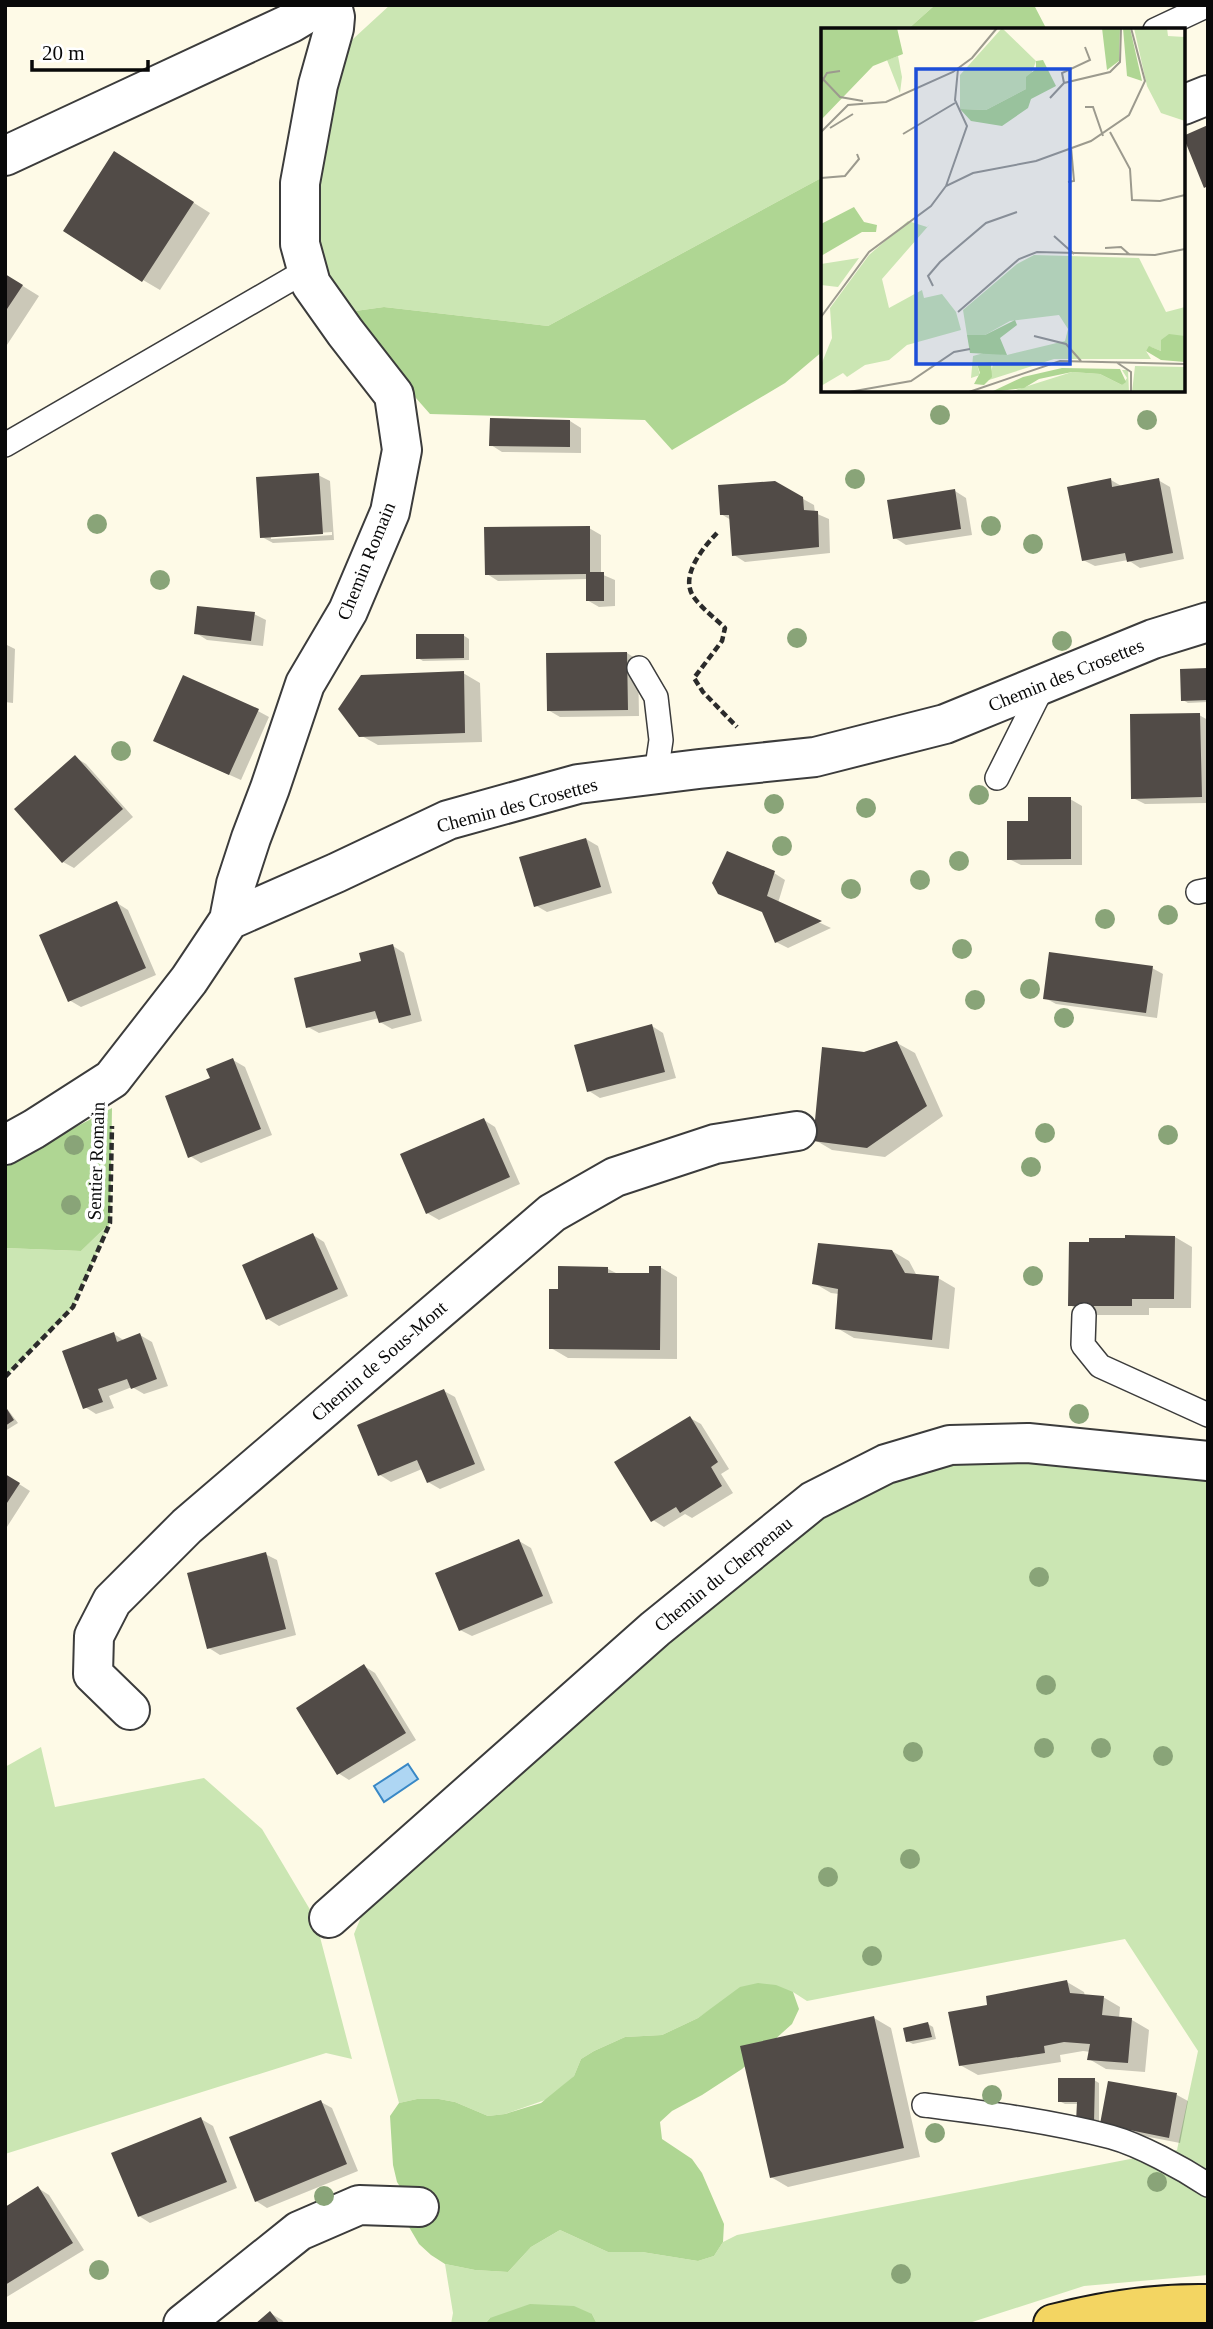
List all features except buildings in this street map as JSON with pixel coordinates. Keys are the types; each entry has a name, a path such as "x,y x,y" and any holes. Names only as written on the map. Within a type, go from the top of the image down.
{"main road":[{"path":"1053,2324 1087,2315 1135,2308 1208,2304"}],"street":[{"path":"5,156 291,23 321,5"},
{"name":"Chemin Romain","path":"229,920 236,884 305,684 348,611 390,512 401,450 394,395 311,284 300,244 300,183 318,85 334,28 332,5"},
{"path":"1185,104 1208,95"},
{"name":"Chemin des Crosettes","path":"229,920 448,820 578,785 814,757 945,724 1153,639 1208,622"},
{"path":"5,1145 113,1079 189,980 229,920"},
{"name":"Chemin de Sous-Mont","path":"130,1710 93,1674 94,1636 112,1601 187,1525 552,1213 615,1177 715,1144 797,1131"},
{"name":"Chemin du Cherpenau","path":"329,1918 655,1629 813,1501 886,1464 950,1445 1028,1443 1208,1461"},
{"path":"183,2324 299,2231 359,2205 419,2207"}],"lane":[{"path":"1159,28 1198,7"},
{"path":"5,445 307,270"},
{"path":"639,668 656,697 662,740 656,774"},
{"path":"997,778 1044,684"},
{"path":"1084,1315 1083,1345 1100,1366 1208,1415"},
{"path":"924,2105 971,2111 1113,2138 1182,2168 1208,2185"}],"path":[{"path":"717,533 705,547 689,576 692,595 724,628 722,641 694,678 703,692 743,733 749,763"},
{"name":"Sentier Romain","path":"5,1377 73,1307 110,1223 113,1079"}],"green space":[{"path":"390,5 935,5 909,28 821,28 821,178 548,326 384,307 341,313 323,273 311,186 341,50"},
{"path":"935,5 1034,5 1046,28 909,28"},
{"path":"821,178 821,353 785,383 672,450 645,420 430,414 341,313 384,307 548,326"},
{"path":"112,1108 110,1223 81,1251 5,1248 5,1164"},
{"path":"110,1223 73,1307 5,1377 5,1248 81,1251"},
{"path":"996,1456 1208,1471 1208,2275 1084,2286 966,2324 597,2324 592,2314 490,2318 485,2324 451,2324 453,2313 445,2264 475,2270 508,2272 531,2247 560,2230 608,2252 642,2252 698,2261 714,2256 723,2242 737,2235 1177,2150 1198,2051 1125,1939 807,2001 793,1992 726,1999 698,2018 662,2035 625,2037 594,2051 581,2059 574,2076 548,2099 505,2114 488,2116 455,2102 439,2099 417,2099 399,2103 354,1934 366,1905 519,1767 790,1540 863,1489 931,1465"},
{"path":"41,1747 55,1807 204,1778 262,1829 315,1918 352,2059 326,2053 5,2154 5,1767"},
{"path":"758,1983 776,1985 793,1992 799,2009 792,2024 742,2069 672,2111 660,2122 662,2139 692,2159 702,2173 724,2224 723,2242 714,2256 698,2261 642,2252 608,2252 560,2230 531,2247 508,2272 475,2270 445,2264 419,2244 409,2227 406,2196 397,2182 393,2165 390,2116 399,2103 417,2099 439,2099 455,2102 488,2116 505,2114 541,2103 574,2076 581,2059 594,2051 625,2037 662,2035 698,2018 740,1987"},
{"path":"530,2304 574,2306 592,2314 597,2324 485,2324 490,2318"}],"water":[{"path":"408,1764 418,1779 384,1802 374,1786"}]}
